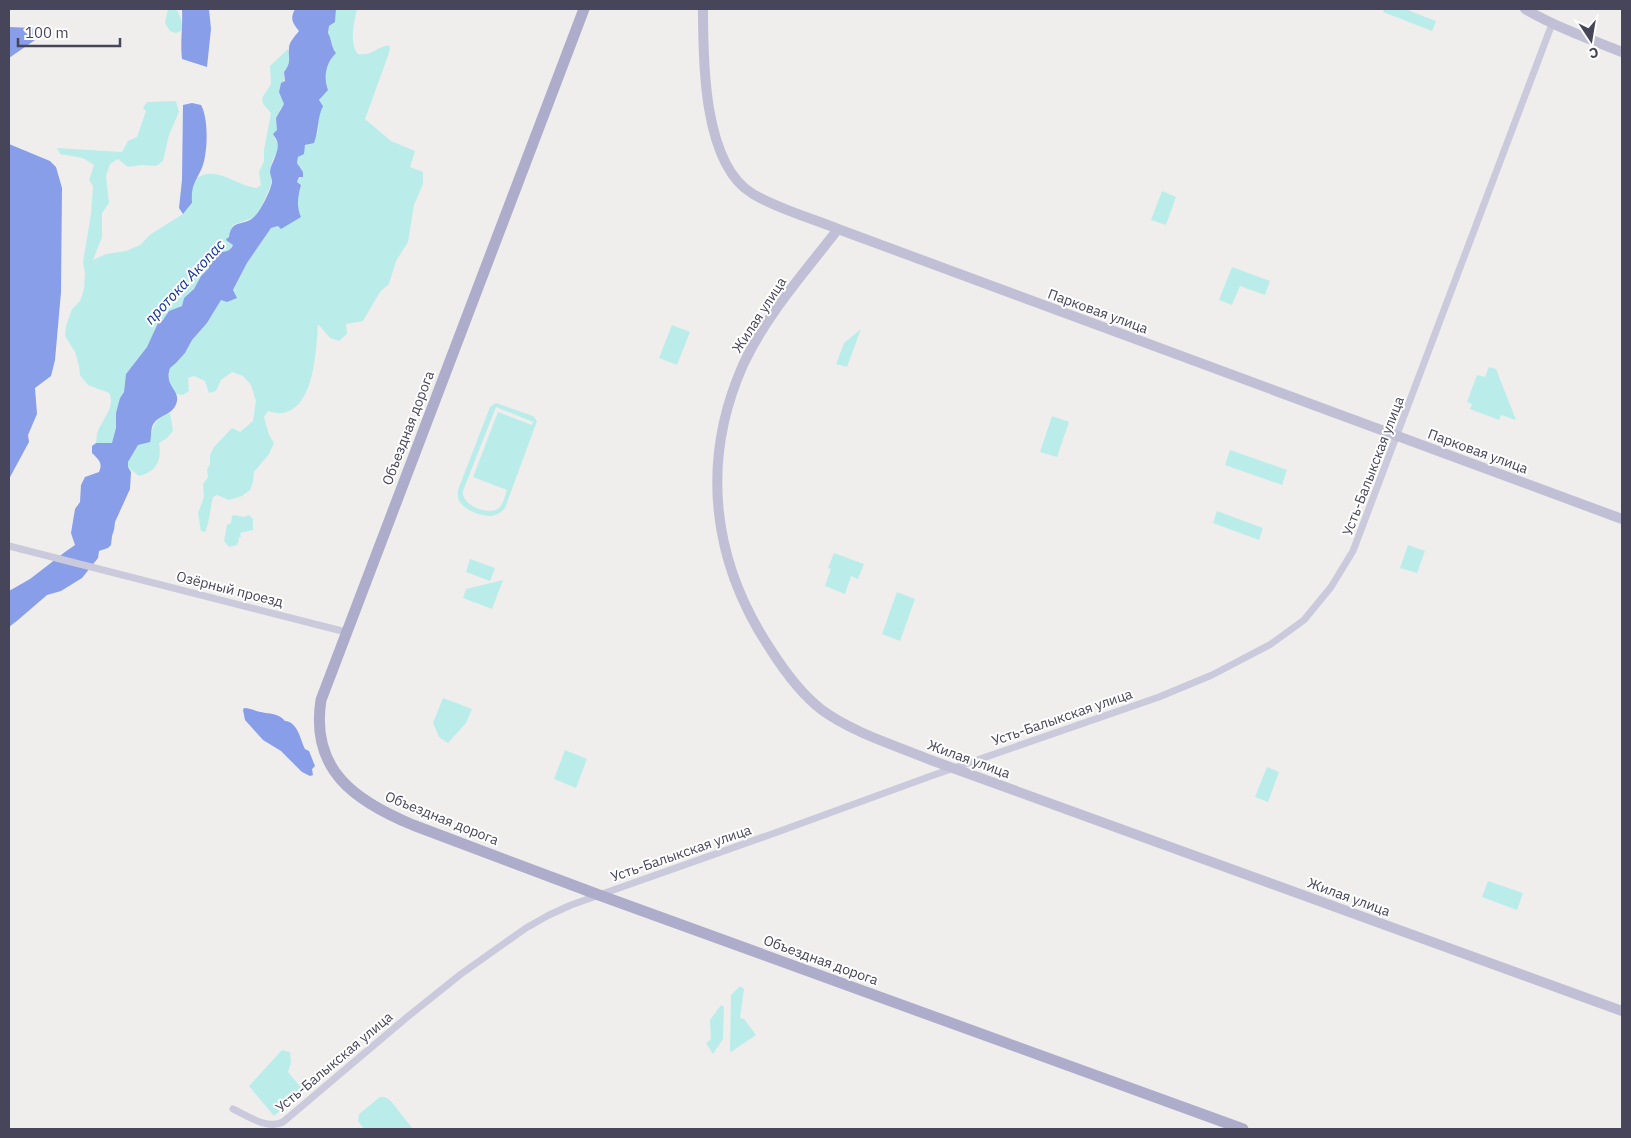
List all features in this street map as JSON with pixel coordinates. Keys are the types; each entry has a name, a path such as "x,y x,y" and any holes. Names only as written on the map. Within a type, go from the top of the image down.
{"main road":[{"name":"Объездная дорога","path":"583,9 321,700 319,721 322,742 332,766 345,784 362,799 387,814 599,895 1243,1129"},
{"name":"Парковая улица","path":"703,9 705,69 710,113 718,147 733,177 752,194 838,229 1622,519"},
{"path":"1525,9 1552,24 1622,52"},
{"name":"Жилая улица","path":"838,229 800,277 762,332 744,364 732,394 721,439 717,481 719,515 725,550 733,576 748,611 772,651 802,692 824,710 846,724 952,769 1142,836 1622,1012"}],"street":[{"name":"Усть-Балыкская улица","path":"233,1109 266,1124 273,1125 283,1122 425,1002 486,955 526,928 571,905 1183,687 1253,655 1294,628 1316,606 1345,568 1361,534 1552,24"},
{"name":"Озёрный проезд","path":"9,546 346,632"}],"shaded area":[{"path":"168,9 176,9 178,12 182,22 181,31 176,33 170,31 165,23"},
{"path":"336,9 357,9 353,38 358,54 371,53 389,45 388,56 365,119 391,141 415,151 410,167 423,172 423,184 414,205 408,242 396,261 389,284 380,292 363,321 346,324 347,334 339,341 330,338 318,324 312,376 302,400 294,408 283,413 268,411 264,417 269,435 274,443 269,454 254,472 250,490 242,496 229,500 217,495 213,497 207,528 205,532 201,531 198,513 204,497 203,484 208,477 207,470 210,464 210,455 214,447 232,428 240,432 253,421 256,401 251,385 243,376 232,372 221,380 216,391 209,393 205,381 194,376 188,378 189,391 183,395 176,394 169,381 170,368 185,353 192,340 207,323 221,300 233,291 247,263 271,228 278,226 298,210 298,196 301,185 297,182 303,172 297,163 303,150 318,133 324,80 331,60 336,53 328,33 329,26 335,22"},
{"path":"1384,9 1405,9 1436,21 1432,31 1383,12"},
{"path":"288,49 291,59 284,72 284,104 280,110 274,137 277,142 277,153 272,161 271,185 263,203 255,217 233,225 227,242 233,245 231,248 225,252 213,252 210,256 209,268 201,276 194,289 184,298 182,306 169,311 163,320 158,323 147,347 126,374 124,392 120,398 114,440 112,443 96,443 97,432 108,412 111,398 109,393 88,385 80,375 75,352 65,336 66,326 72,309 80,301 84,289 85,273 83,262 91,214 93,186 89,180 94,165 83,158 60,154 57,148 122,152 128,141 137,137 146,111 143,108 147,102 176,101 179,112 169,135 163,161 156,166 141,165 128,167 118,159 110,164 106,176 109,203 102,213 102,237 93,260 106,254 126,251 140,245 151,234 183,214 192,204 191,190 196,178 206,174 214,174 251,187 257,188 261,185 259,172 264,161 264,150 271,113 263,104 262,98 271,84 270,66"},
{"path":"1162,191 1176,197 1166,225 1151,220"},
{"path":"1232,267 1270,281 1265,295 1240,286 1232,305 1219,300"},
{"path":"672,325 690,332 677,365 659,358"},
{"path":"861,329 847,367 836,364 844,343"},
{"path":"1489,367 1496,369 1516,420 1501,415 1499,420 1470,409 1472,404 1467,402 1477,375 1485,377"},
{"path":"496,403 533,416 537,421 505,508 498,514 486,516 462,505 458,498 458,490 490,407","holes":["496,407 533,422 532,425 498,412 473,477 507,490 502,504 495,510 483,510 471,505 464,496 463,491"]},
{"path":"170,413 173,431 159,443 159,460 150,472 139,476 128,467 128,462 138,445 151,439 152,430 156,423"},
{"path":"1052,416 1069,422 1057,457 1040,452"},
{"path":"1230,450 1287,470 1282,485 1225,465"},
{"path":"1217,511 1263,528 1259,540 1213,523"},
{"path":"249,515 253,519 253,530 240,533 241,537 238,538 237,545 229,547 224,541 227,525 231,523 232,516 244,517"},
{"path":"1408,545 1425,551 1417,573 1400,568"},
{"path":"834,553 864,564 858,579 851,576 845,594 825,586 831,569 828,568"},
{"path":"470,559 495,568 490,581 466,572"},
{"path":"503,580 492,609 463,598 466,589"},
{"path":"897,592 915,599 900,641 882,634"},
{"path":"443,698 472,709 466,723 448,743 439,737 433,723"},
{"path":"565,750 587,759 576,788 554,779"},
{"path":"1267,767 1279,772 1268,802 1255,797"},
{"path":"1488,881 1523,893 1517,910 1482,897"},
{"path":"740,986 744,989 740,1018 744,1019 756,1035 731,1052 731,995"},
{"path":"721,1005 724,1007 723,1039 713,1054 706,1043 711,1039 710,1020"},
{"path":"282,1050 290,1052 291,1062 288,1072 304,1091 274,1116 249,1086"},
{"path":"380,1097 390,1100 413,1129 364,1129 358,1121 359,1114"}],"water":[{"path":"182,9 209,9 211,29 207,67 182,59"},
{"path":"295,9 336,9 335,22 329,26 328,33 336,53 326,70 328,90 319,100 323,106 317,133 314,143 305,145 304,154 298,157 297,163 303,172 303,177 299,177 297,182 301,185 298,209 301,217 281,229 278,226 271,228 247,263 233,290 237,298 227,302 221,300 207,323 192,340 185,353 170,368 169,379 176,393 177,401 170,412 154,423 150,442 138,445 128,462 131,472 130,489 115,522 111,545 99,551 98,558 82,578 61,591 47,595 9,627 9,591 30,579 75,545 71,533 75,509 80,502 81,485 85,477 99,472 101,466 92,453 92,446 96,443 112,443 116,428 116,413 120,398 124,392 126,374 147,347 158,323 163,320 169,311 182,306 184,298 194,289 201,276 209,268 210,256 213,252 225,252 232,248 233,245 226,239 229,237 230,231 235,225 246,222 254,217 267,195 272,182 270,171 278,145 273,134 277,130 276,118 284,104 279,92 281,83 285,81 284,72 289,63 289,46 299,31 292,20"},
{"path":"9,27 33,28 35,40 9,58"},
{"path":"192,103 201,105 204,111 206,147 203,164 193,189 192,203 183,214 179,208 182,180 183,105"},
{"path":"9,144 50,161 56,167 62,188 61,292 55,360 51,376 35,388 37,414 28,435 29,442 9,479"},
{"path":"244,708 277,715 293,724 305,749 309,751 315,766 312,769 313,775 310,776 302,772 281,751 263,740 245,720"}],"water label":[{"name":"протока Акопас","path":"185,282"}]}
